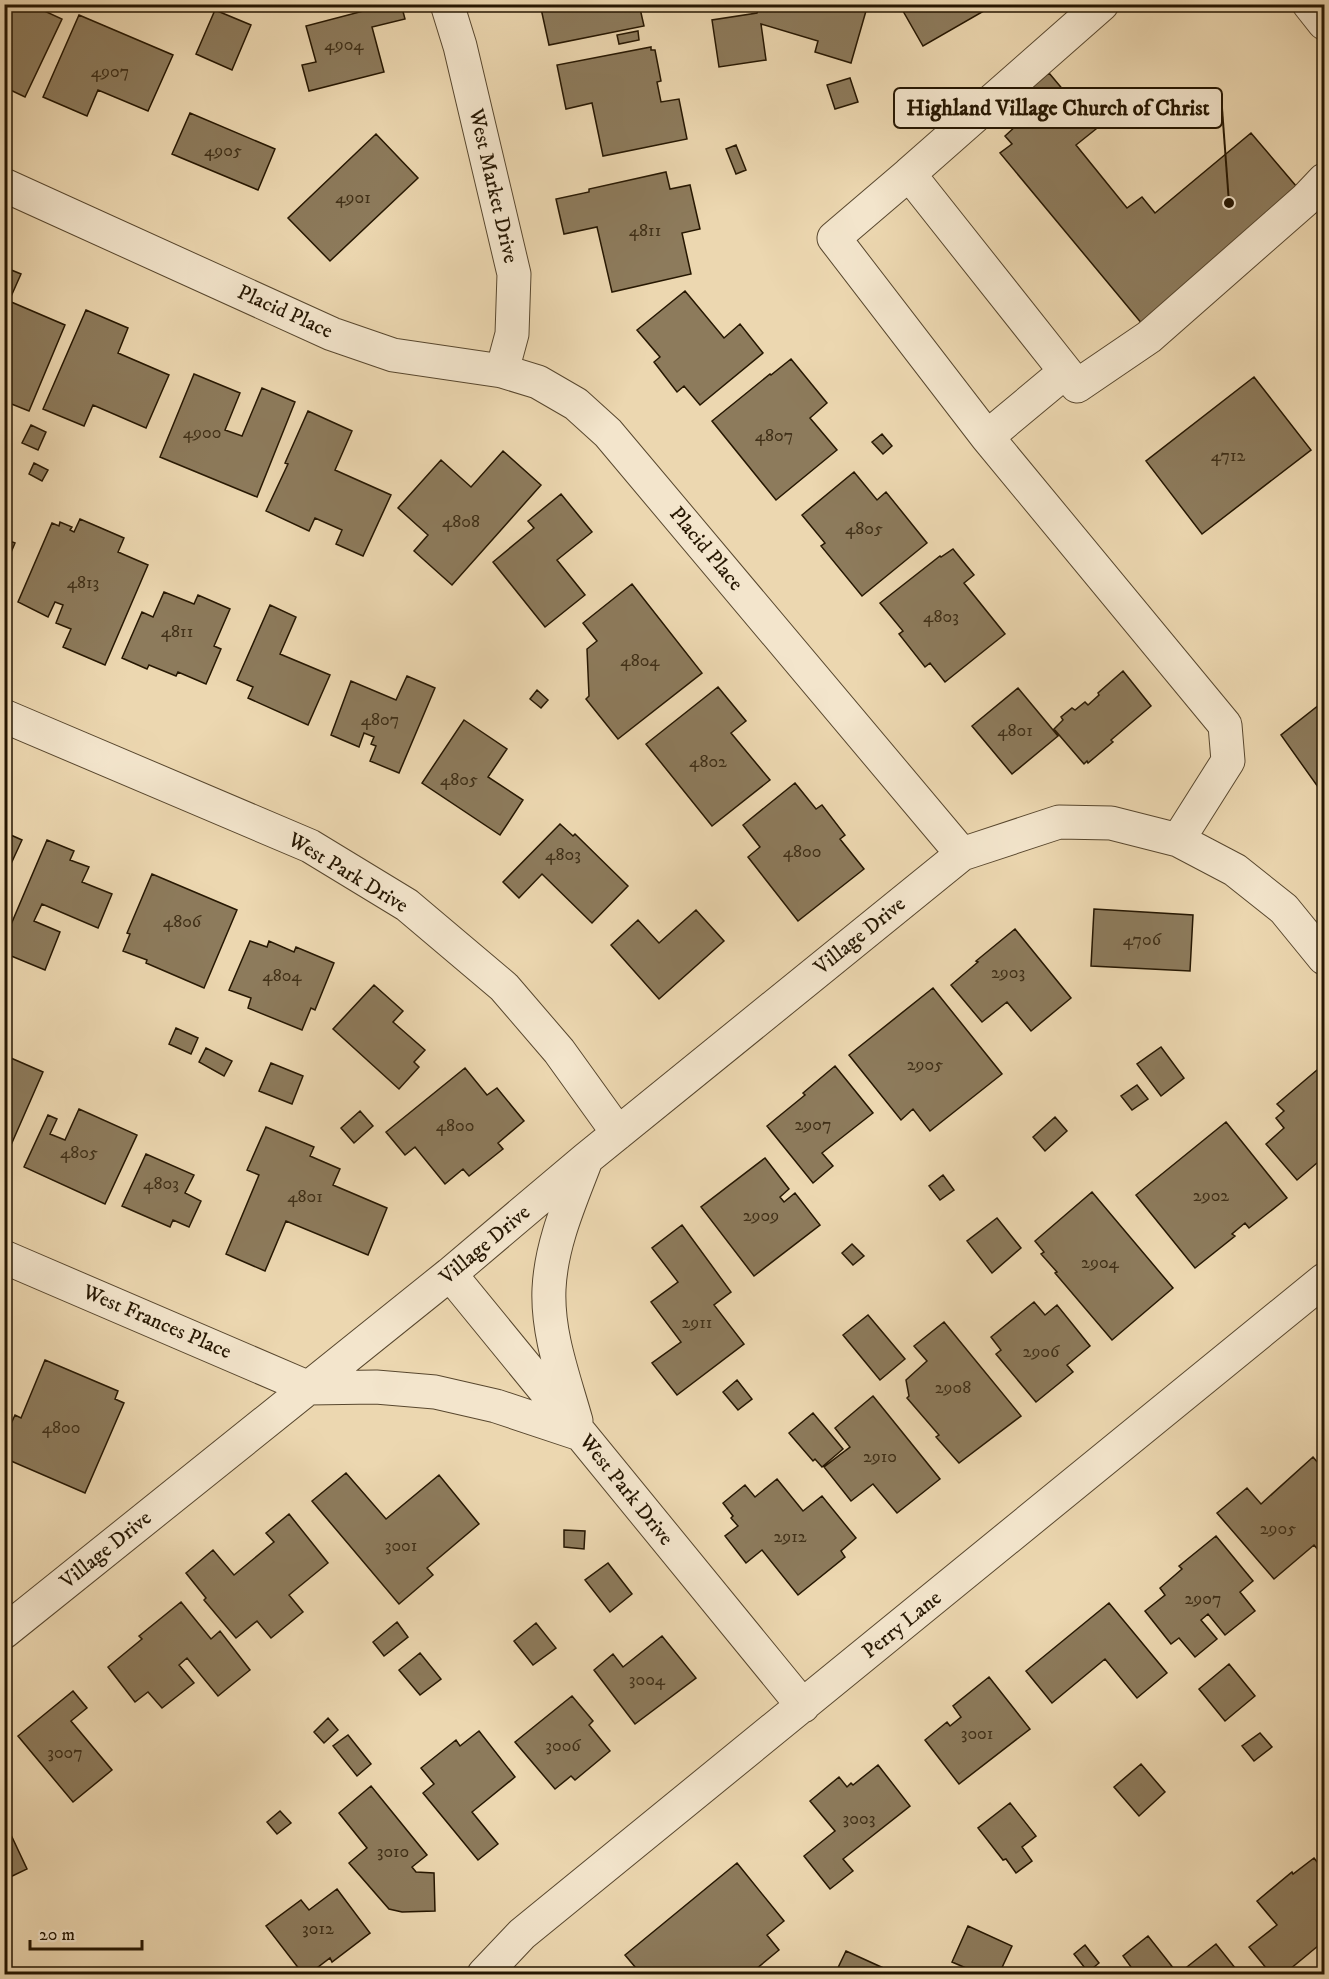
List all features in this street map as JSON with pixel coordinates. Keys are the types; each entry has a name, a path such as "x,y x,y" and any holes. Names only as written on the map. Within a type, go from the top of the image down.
{"street":[{"name":"West Market Drive","path":"447,4 460,46 514,274 512,334 502,371"},
{"path":"1102,4 834,238 987,436 1226,725 1228,761 1178,840"},
{"path":"1309,4 1324,23"},
{"path":"909,174 1077,386 1149,337 1305,200 1324,180"},
{"name":"Placid Place","path":"4,185 332,334 393,355 502,371 538,382 576,404 608,433 962,854"},
{"path":"987,436 1065,372"},
{"name":"West Park Drive","path":"4,716 310,846 407,905 504,987 559,1051 618,1133"},
{"path":"962,854 1059,822 1111,823 1178,840 1235,870 1284,909 1324,958"},
{"name":"Village Drive","path":"4,1632 450,1274 586,1159 962,854"},
{"path":"580,1434 553,1341 549,1290 558,1235 586,1159"},
{"name":"West Frances Place","path":"4,1257 309,1388"},
{"name":"West Park Drive","path":"450,1274 802,1707"},
{"name":"Perry Lane","path":"484,1974 522,1934 1324,1280"},
{"path":"309,1388 376,1387 435,1392 496,1407 580,1434"}],"building":[{"path":"4,4 39,4 38,8 62,19 25,97 4,87"},
{"path":"390,4 401,4 405,19 372,27 384,72 309,91 302,65 316,62 306,26"},
{"path":"540,4 639,4 644,26 549,45"},
{"path":"760,4 868,4 851,63 815,52 818,41 761,24 766,60 719,67 712,20 757,13"},
{"path":"899,4 996,4 923,46"},
{"path":"215,10 251,25 232,70 196,54"},
{"path":"79,15 173,55 148,111 98,90 87,116 43,97"},
{"path":"638,31 639,40 619,44 617,35"},
{"path":"651,47 651,50 655,50 661,81 657,82 661,102 679,99 687,139 603,156 592,103 566,109 557,65"},
{"path":"1049,73 1096,129 1076,145 1127,208 1142,197 1155,213 1251,133 1302,193 1143,325 1000,153 1012,144 1005,136 1017,125 1004,110"},
{"path":"850,78 858,102 835,109 827,85"},
{"path":"190,113 275,149 258,190 172,154"},
{"path":"376,134 418,178 330,261 288,218"},
{"path":"736,145 746,170 736,174 726,149"},
{"path":"666,172 670,189 690,185 700,229 682,233 691,274 612,292 597,227 564,234 556,199 589,192 589,189"},
{"path":"4,267 21,274 9,301 65,325 29,411 4,401 4,368 7,362 4,361"},
{"path":"685,291 724,338 740,324 763,353 700,405 684,386 677,392 654,362 660,357 637,330"},
{"path":"86,310 128,328 118,353 169,375 146,428 93,405 84,426 43,409"},
{"path":"791,359 827,403 810,418 837,450 776,500 712,421"},
{"path":"194,374 240,393 225,430 242,436 262,388 295,402 257,497 160,457"},
{"path":"1254,377 1311,450 1202,534 1146,461"},
{"path":"308,411 352,431 335,470 391,495 363,556 336,544 342,530 315,518 309,531 266,511 288,464 285,463"},
{"path":"31,425 46,432 38,450 22,443"},
{"path":"882,434 892,446 883,454 872,442"},
{"path":"503,451 541,485 452,585 414,551 428,535 398,508 441,460 471,487"},
{"path":"34,463 48,470 42,481 29,474"},
{"path":"854,472 877,500 886,492 927,543 862,596 821,546 825,543 802,515"},
{"path":"561,494 592,532 557,560 585,595 545,627 493,562 534,528 528,521"},
{"path":"80,519 124,538 118,552 148,565 105,665 63,647 71,629 56,623 63,605 55,602 48,617 18,602 52,523 59,526 60,522 72,527 70,530 74,532"},
{"path":"4,539 15,543 4,569"},
{"path":"953,549 974,575 964,583 1005,634 945,682 930,663 925,667 899,634 903,631 880,603 940,556"},
{"path":"632,584 702,673 618,739 586,699 589,696 587,649 597,641 583,623"},
{"path":"164,592 194,604 198,595 230,609 214,646 221,649 206,684 178,672 176,676 149,665 147,669 122,658 142,612 153,617"},
{"path":"270,605 296,617 280,654 330,675 308,725 248,698 253,687 237,680"},
{"path":"1123,671 1151,706 1111,740 1113,742 1084,764 1054,729 1063,720 1061,717 1072,708 1075,710 1085,702 1088,705"},
{"path":"407,676 435,688 399,773 370,761 376,746 371,744 374,737 364,733 359,747 331,735 351,681 396,700"},
{"path":"718,687 746,721 731,733 770,780 712,826 646,744"},
{"path":"1018,688 1058,736 1012,774 972,726"},
{"path":"537,690 548,700 541,708 530,699"},
{"path":"1324,701 1324,782 1318,787 1281,735"},
{"path":"464,720 507,749 488,777 523,800 500,835 422,783"},
{"path":"795,783 816,809 822,805 845,835 840,839 864,869 798,921 748,857 760,847 743,825"},
{"path":"560,824 573,836 575,834 628,886 592,923 542,874 519,898 503,882"},
{"path":"4,832 22,840 4,879"},
{"path":"47,840 74,851 70,860 89,867 82,882 112,894 98,928 42,904 34,921 60,932 45,970 4,953 4,941"},
{"path":"152,874 237,910 204,988 123,951 130,934 127,933"},
{"path":"1094,909 1193,915 1190,971 1091,966"},
{"path":"696,910 724,941 659,999 611,945 638,920 659,943"},
{"path":"1015,929 1071,998 1031,1031 1007,1002 982,1022 951,985"},
{"path":"250,941 267,947 269,941 294,952 296,947 334,963 315,1010 311,1008 302,1030 248,1008 251,998 229,990"},
{"path":"374,985 403,1011 393,1022 425,1050 414,1062 419,1067 399,1089 333,1029"},
{"path":"933,988 1002,1074 930,1131 913,1109 901,1120 849,1055"},
{"path":"176,1028 198,1038 191,1054 169,1044"},
{"path":"1161,1047 1184,1078 1161,1096 1137,1064"},
{"path":"206,1048 232,1061 224,1076 199,1062"},
{"path":"4,1055 43,1072 4,1161"},
{"path":"271,1063 303,1076 292,1104 259,1091"},
{"path":"1324,1064 1324,1157 1297,1180 1266,1144 1284,1128 1276,1118 1284,1111 1277,1104"},
{"path":"835,1066 873,1113 822,1153 833,1166 813,1183 767,1126 805,1095 803,1093"},
{"path":"465,1068 487,1095 497,1088 524,1121 498,1143 503,1149 469,1176 463,1169 445,1184 415,1147 405,1155 386,1132"},
{"path":"1137,1085 1148,1099 1132,1110 1121,1096"},
{"path":"79,1109 137,1135 105,1204 24,1167 48,1115 57,1119 50,1134 65,1140"},
{"path":"360,1111 373,1126 354,1143 341,1128"},
{"path":"1055,1117 1067,1131 1045,1151 1033,1137"},
{"path":"1226,1122 1287,1198 1249,1228 1245,1223 1232,1234 1235,1236 1195,1268 1136,1195"},
{"path":"266,1127 314,1147 310,1156 340,1169 333,1185 387,1208 368,1255 286,1221 265,1271 226,1254 259,1175 247,1170"},
{"path":"146,1154 194,1175 185,1193 201,1201 189,1227 173,1220 170,1227 122,1206"},
{"path":"765,1158 789,1189 780,1197 784,1202 795,1193 820,1225 754,1276 701,1207"},
{"path":"943,1175 954,1190 940,1200 929,1186"},
{"path":"1092,1192 1173,1288 1112,1340 1055,1273 1057,1272 1041,1254 1044,1252 1035,1241"},
{"path":"997,1218 1021,1248 992,1273 967,1241"},
{"path":"682,1225 731,1292 714,1305 744,1344 677,1395 652,1363 681,1342 651,1302 678,1282 652,1248"},
{"path":"852,1244 864,1256 853,1265 842,1253"},
{"path":"1034,1302 1045,1315 1057,1305 1090,1346 1067,1365 1073,1372 1036,1402 996,1354 1001,1350 991,1337"},
{"path":"868,1315 905,1359 880,1380 843,1335"},
{"path":"944,1322 1021,1416 959,1463 936,1437 939,1435 907,1398 909,1396 906,1380 927,1361 914,1346"},
{"path":"45,1360 118,1391 115,1399 124,1403 85,1493 4,1458 4,1439 15,1415 21,1418"},
{"path":"737,1380 752,1399 738,1410 723,1392"},
{"path":"873,1396 940,1479 897,1513 873,1484 851,1501 824,1467 850,1447 835,1428"},
{"path":"813,1413 843,1449 822,1467 815,1459 813,1461 789,1433"},
{"path":"1313,1457 1324,1470 1324,1557 1314,1545 1274,1579 1217,1513 1247,1488 1261,1504"},
{"path":"346,1473 386,1519 439,1475 479,1524 427,1568 433,1575 399,1604 312,1501"},
{"path":"777,1479 803,1511 822,1496 856,1538 841,1551 845,1557 798,1595 762,1550 746,1563 725,1536 738,1526 723,1503 745,1485 755,1497"},
{"path":"289,1514 328,1563 289,1595 303,1612 271,1638 257,1621 236,1638 204,1600 206,1598 186,1573 213,1550 234,1575 274,1542 266,1533"},
{"path":"564,1530 585,1531 584,1549 564,1547"},
{"path":"1216,1536 1253,1581 1240,1592 1255,1611 1225,1635 1208,1614 1201,1620 1217,1639 1195,1657 1179,1638 1171,1644 1145,1611 1165,1595 1160,1588 1182,1569 1179,1566"},
{"path":"608,1563 632,1594 610,1612 585,1580"},
{"path":"181,1602 211,1639 220,1631 250,1670 218,1696 187,1658 179,1665 194,1683 162,1708 148,1692 135,1702 108,1667 142,1639 139,1636"},
{"path":"1109,1603 1167,1673 1137,1698 1105,1659 1052,1703 1026,1671"},
{"path":"397,1622 408,1637 384,1656 373,1642"},
{"path":"536,1623 556,1648 533,1665 514,1641"},
{"path":"662,1636 696,1678 635,1724 594,1670 613,1654 623,1667"},
{"path":"420,1653 441,1679 420,1695 399,1670"},
{"path":"1229,1664 1255,1696 1225,1721 1199,1689"},
{"path":"989,1677 1030,1729 959,1784 925,1740 947,1722 950,1726 961,1717 953,1706"},
{"path":"73,1691 87,1708 71,1721 112,1770 73,1802 18,1736"},
{"path":"572,1696 593,1721 589,1725 610,1751 575,1780 571,1776 555,1789 515,1742"},
{"path":"328,1718 338,1730 324,1743 314,1732"},
{"path":"479,1731 515,1777 472,1812 498,1844 478,1860 423,1793 434,1784 421,1768 456,1740 460,1746"},
{"path":"1260,1733 1272,1747 1254,1761 1242,1746"},
{"path":"348,1735 371,1764 357,1776 333,1746"},
{"path":"1141,1764 1165,1792 1139,1816 1114,1787"},
{"path":"878,1765 910,1806 843,1859 853,1871 830,1889 804,1856 835,1831 810,1801 839,1777 847,1787 851,1783 853,1785"},
{"path":"371,1786 427,1855 412,1867 416,1872 434,1873 435,1911 402,1912 389,1909 349,1863 367,1848 339,1813"},
{"path":"1010,1803 1036,1836 1022,1847 1032,1861 1016,1873 978,1828"},
{"path":"280,1811 291,1823 277,1834 267,1822"},
{"path":"4,1820 27,1869 4,1880"},
{"path":"1314,1858 1324,1871 1324,1941 1284,1974 1271,1974 1249,1947 1277,1925 1257,1901 1292,1872 1293,1874"},
{"path":"737,1863 784,1921 767,1935 779,1950 750,1974 740,1974 735,1968 727,1974 685,1974 682,1970 677,1974 641,1974 625,1955"},
{"path":"337,1889 370,1933 332,1962 330,1958 309,1974 303,1974 266,1926 301,1900 309,1910"},
{"path":"968,1926 1012,1946 999,1974 980,1974 952,1962"},
{"path":"1148,1936 1178,1974 1136,1974 1123,1956"},
{"path":"1216,1944 1240,1974 1178,1974"},
{"path":"1085,1945 1099,1963 1088,1972 1074,1954"},
{"path":"846,1951 890,1971 893,1974 835,1974"}],"place":[{"name":"Highland Village Church of Christ","path":"1229,203"}]}
